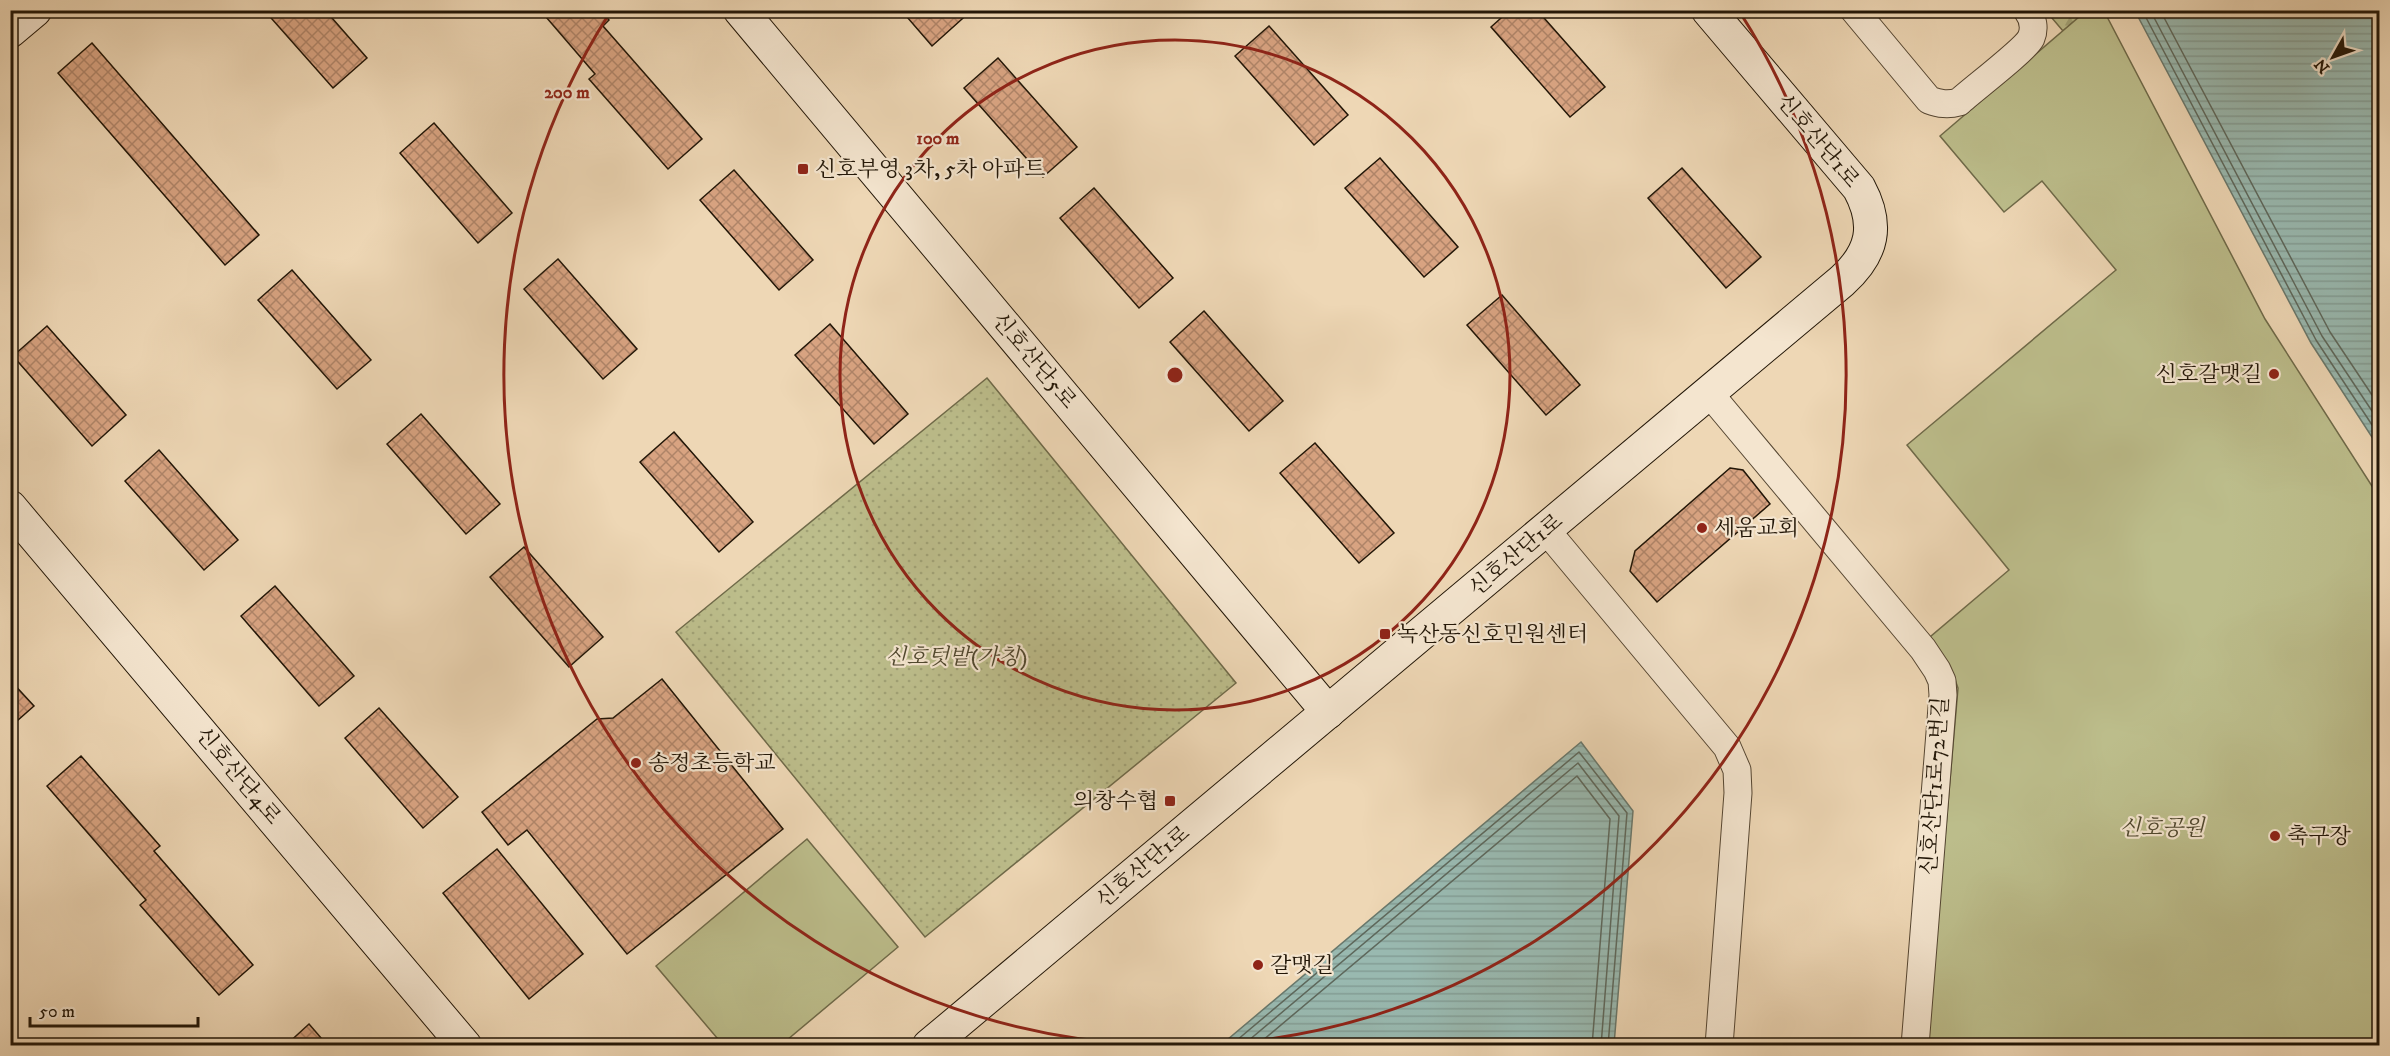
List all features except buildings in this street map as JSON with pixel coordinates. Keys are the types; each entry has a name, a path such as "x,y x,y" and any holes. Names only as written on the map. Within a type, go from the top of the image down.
{"main road":[{"path":"10,31 34,10"},
{"name":"신호산단5로","path":"740,10 1328,712"},
{"name":"신호산단1로","path":"929,1046 1852,273 1865,253 1872,229 1870,213 1859,188 1708,10"},
{"name":"신호산단4로","path":"10,507 465,1046"}],"street":[{"path":"1854,10 1929,99 1937,103 1951,104 1959,102 2027,43 2033,29 2031,15 2027,10"},
{"name":"신호산단1로72번길","path":"1709,393 1923,649 1942,681 1943,694 1915,1046"},
{"path":"1546,530 1727,747 1737,770 1738,794 1719,1046"}],"green space":[{"path":"2046,11 2086,11 2063,31"},
{"name":"신호공원","path":"2086,11 2104,11 2265,319 2379,497 2379,1045 1927,1045 1958,688 1952,671 1930,637 2009,570 1907,445 2116,270 2042,181 2004,212 1940,136"},
{"name":"신호텃밭(가칭)","path":"987,378 1236,683 925,937 676,632"},
{"path":"807,839 898,947 781,1045 723,1045 656,966"}],"water":[{"path":"2135,11 2379,11 2379,448 2311,343"},
{"path":"1581,742 1633,811 1614,1045 1221,1045"}],"place":[{"name":"신호부영 3차, 5차 아파트","path":"803,169"},
{"name":"신호갈맷길","path":"2274,374"},
{"name":"세움교회","path":"1702,528"},
{"name":"녹산동신호민원센터","path":"1385,634"},
{"name":"송정초등학교","path":"636,763"},
{"name":"의창수협","path":"1170,801"},
{"name":"축구장","path":"2275,836"},
{"name":"갈맷길","path":"1258,965"}]}
